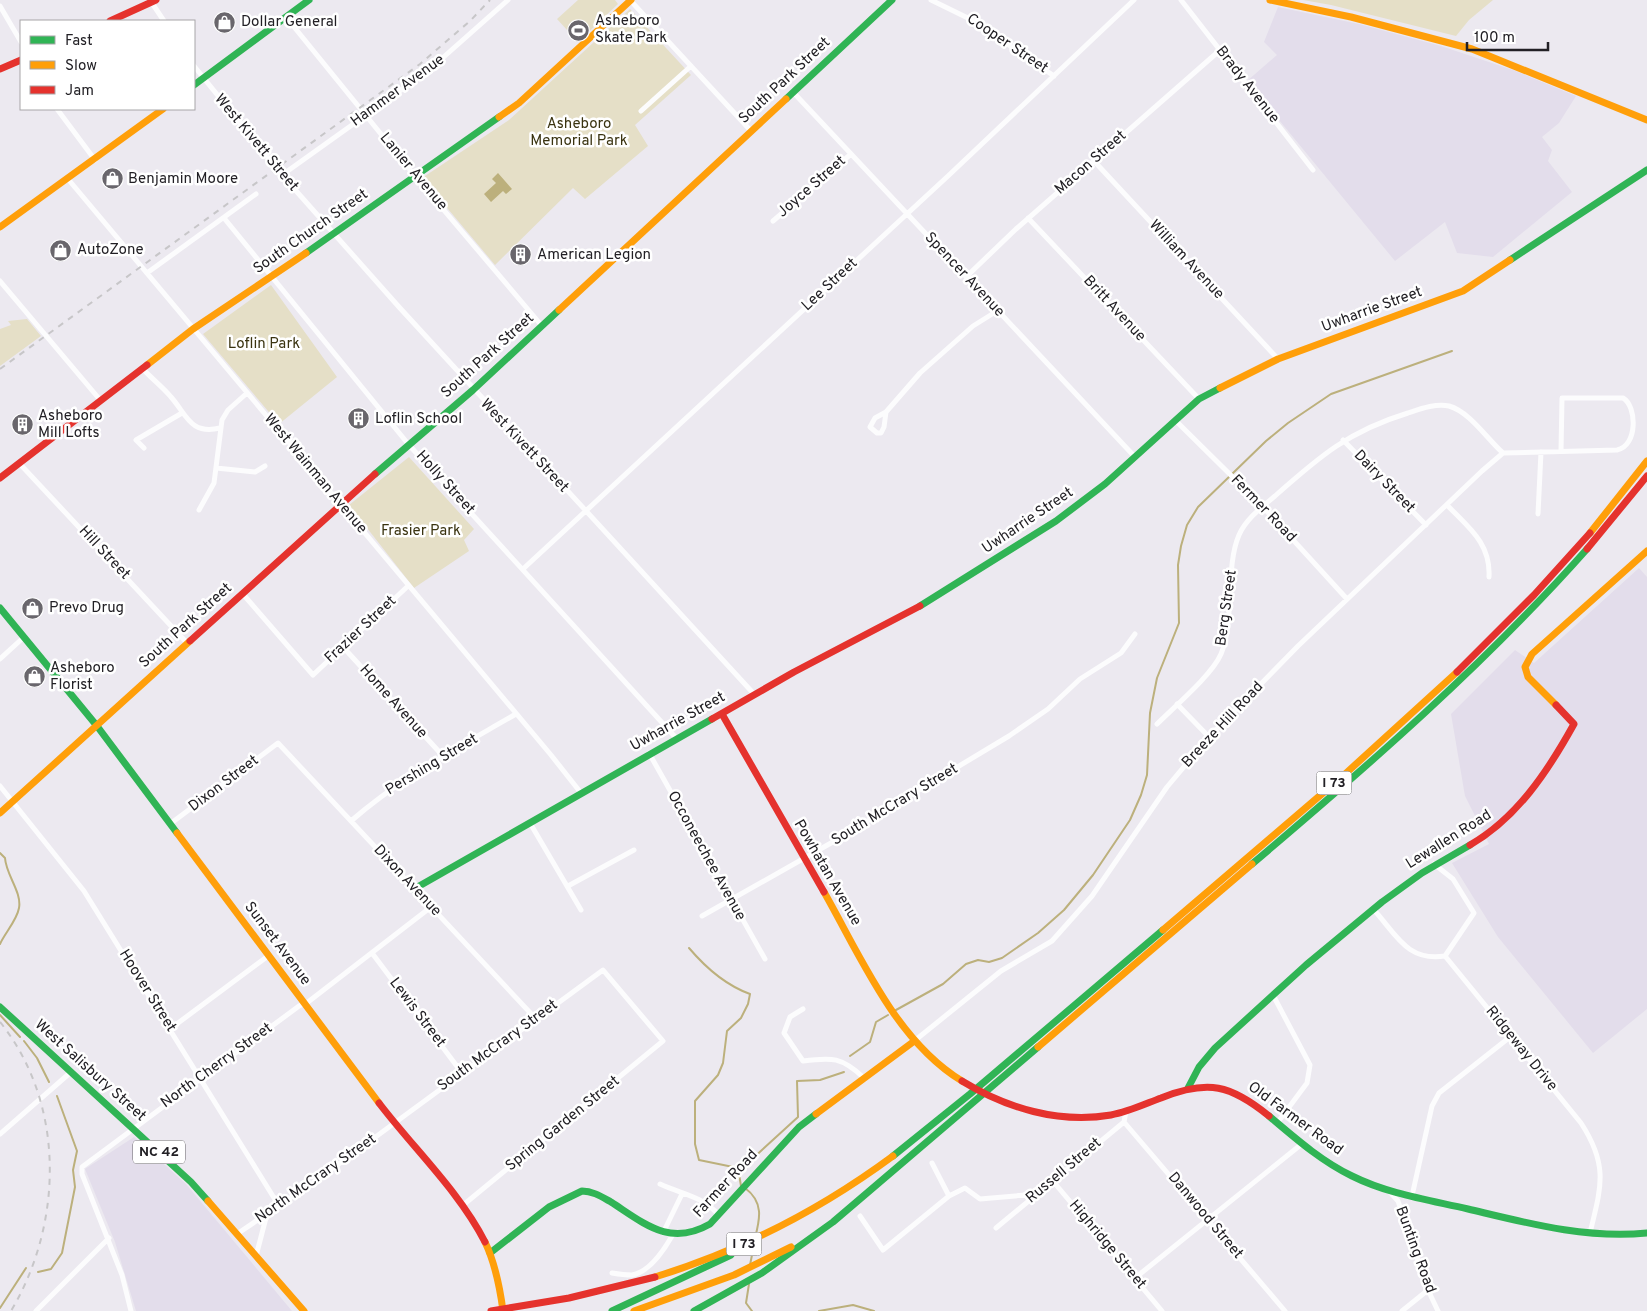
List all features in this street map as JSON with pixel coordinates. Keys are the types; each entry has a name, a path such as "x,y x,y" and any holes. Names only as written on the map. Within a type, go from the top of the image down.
{"main road":[{"path":"195,84 309,0"},
{"name":"South Church Street","path":"0,478 102,402 193,329 334,234 530,94 631,0"},
{"name":"South Park Street","path":"0,813 340,504 473,390 892,0"},
{"path":"1270,0 1351,17 1472,50 1647,120"},
{"path":"112,20 153,1"},
{"path":"0,69 20,60"},
{"path":"0,227 95,160 161,110"},
{"name":"Uwharrie Street","path":"414,889 754,694 958,584 1080,504 1199,399 1278,359 1463,291 1647,170"},
{"name":"I 73","path":"491,1311 572,1299 621,1288 681,1269 791,1223 876,1170 962,1101 1358,763 1442,688 1537,592 1610,508 1647,461"},
{"name":"I 73","path":"694,1311 762,1273 833,1222 1000,1082 1415,725 1507,636 1545,596 1647,476"},
{"name":"Lewallen Road","path":"1188,1088 1194,1073 1204,1060 1273,995 1374,910 1434,864 1486,835 1504,821 1550,764 1574,724 1528,677 1526,667 1528,661 1532,654 1647,552"},
{"name":"Sunset Avenue","path":"0,608 96,726 394,1123 476,1225 490,1252 501,1293 503,1311"},
{"name":"Powhatan Avenue","path":"722,714 884,1000 913,1042"},
{"name":"West Salisbury Street","path":"0,1006 191,1182 304,1311"},
{"name":"Farmer Road","path":"490,1252 564,1198 582,1191 598,1194 663,1233 672,1236 695,1234 710,1224 798,1127 913,1042"},
{"name":"Old Farmer Road","path":"913,1042 935,1062 968,1085 1012,1104 1040,1113 1067,1117 1090,1117 1126,1111 1188,1088 1207,1086 1225,1088 1243,1096 1347,1174 1389,1190 1525,1222 1590,1233 1619,1236 1647,1233"},
{"path":"634,1311 731,1277 764,1262 833,1222"},
{"path":"612,1311 708,1267 791,1223"}],"street":[{"name":"Hammer Avenue","path":"282,174 429,70 508,0"},
{"path":"631,0 751,131"},
{"name":"Cooper Street","path":"931,0 974,20 1054,76"},
{"name":"Lee Street","path":"523,569 907,214 1134,0"},
{"name":"Brady Avenue","path":"1180,0 1313,170"},
{"path":"153,1 163,20"},
{"path":"0,6 20,40"},
{"name":"Lanier Avenue","path":"286,17 415,176 542,326"},
{"name":"Macon Street","path":"966,277 1028,218 1220,51"},
{"path":"641,111 691,66"},
{"name":"West Kivett Street","path":"195,68 202,79 282,174 473,390 754,694"},
{"name":"Spencer Avenue","path":"793,92 1135,457"},
{"path":"58,110 95,160"},
{"name":"Joyce Street","path":"773,221 851,154"},
{"name":"William Avenue","path":"1094,160 1278,359"},
{"name":"West Wainman Avenue","path":"68,179 581,793"},
{"path":"147,273 256,194"},
{"name":"Holly Street","path":"224,218 410,445 677,739"},
{"name":"Britt Avenue","path":"1028,218 1199,399"},
{"path":"0,281 102,402"},
{"path":"886,412 920,373 973,326 997,311"},
{"path":"143,369 172,397 182,413 197,427 220,428"},
{"path":"199,510 214,483 220,428 228,410 247,394"},
{"path":"1503,453 1561,452 1624,448 1629,444 1632,436 1631,407 1628,401 1624,398 1562,398 1561,452"},
{"name":"Berg Street","path":"1158,724 1220,657 1225,641 1237,542 1244,527 1263,507 1324,453 1369,426 1407,413 1432,407 1449,406 1460,412 1503,453"},
{"path":"144,448 136,440 182,413"},
{"name":"Fermer Road","path":"1176,421 1263,507 1347,599"},
{"name":"Dairy Street","path":"1343,440 1426,525"},
{"path":"1538,514 1541,452"},
{"name":"Breeze Hill Road","path":"913,1042 1001,971 1052,941 1092,896 1167,787 1209,737 1347,599 1446,504 1503,453"},
{"name":"Hill Street","path":"20,464 187,643"},
{"path":"216,468 256,472 265,466"},
{"path":"1446,504 1485,546 1490,567 1489,577"},
{"name":"Frazier Street","path":"242,593 313,675 408,586"},
{"name":"South McCrary Street","path":"702,916 1009,736 1048,710 1080,679 1116,657 1135,634"},
{"path":"0,659 24,636"},
{"name":"Home Avenue","path":"343,647 443,756"},
{"path":"1177,704 1209,737"},
{"name":"Pershing Street","path":"351,821 404,780 516,714"},
{"name":"Dixon Street","path":"170,824 278,743"},
{"name":"Dixon Avenue","path":"278,743 536,1018"},
{"name":"Occoneechee Avenue","path":"649,753 730,900 765,959"},
{"name":"Hoover Street","path":"0,786 74,876 279,1206"},
{"path":"530,823 581,910"},
{"path":"568,886 634,850"},
{"path":"1374,910 1412,953 1424,957 1445,956 1474,913 1453,879 1434,864"},
{"name":"North Cherry Street","path":"109,1238 82,1174 82,1167 200,1078 304,1004 431,906"},
{"name":"Lewis Street","path":"372,953 462,1073"},
{"path":"170,1029 268,956"},
{"name":"Ridgeway Drive","path":"1445,956 1581,1124 1594,1143 1600,1159 1601,1177 1590,1233"},
{"name":"South McCrary Street","path":"394,1123 603,970 663,1041"},
{"path":"1273,995 1310,1065 1307,1083 1278,1122"},
{"path":"803,1009 790,1017 784,1033 803,1061 834,1058 850,1066 864,1078"},
{"path":"1412,1196 1432,1106 1439,1094 1510,1037"},
{"name":"Spring Garden Street","path":"462,1206 663,1041"},
{"path":"0,1134 71,1072"},
{"path":"1124,1122 1126,1111"},
{"name":"Russell Street","path":"996,1228 1124,1122"},
{"name":"Danwood Street","path":"1124,1122 1285,1311"},
{"name":"North McCrary Street","path":"237,1234 394,1123"},
{"path":"1135,1278 1304,1142"},
{"path":"932,1163 949,1196"},
{"name":"Highridge Street","path":"1052,1180 1162,1311"},
{"path":"660,1184 682,1194 700,1198 718,1215"},
{"path":"860,1216 883,1250 949,1196 965,1188 980,1199 1037,1194"},
{"name":"Bunting Road","path":"1389,1190 1398,1201 1428,1290 1438,1311"},
{"path":"663,1233 682,1194"},
{"path":"256,1256 267,1213"},
{"path":"612,1273 633,1275 644,1269 656,1260 672,1236"},
{"path":"37,1310 109,1238 122,1275 131,1311"},
{"path":"1402,1311 1428,1290"}],"shaded area":[{"path":"1278,7 1359,24 1441,46 1513,70 1576,96 1559,123 1542,137 1552,150 1548,161 1572,192 1493,257 1457,253 1445,222 1395,261 1247,81 1277,55 1264,42"},
{"path":"498,173 512,189 506,194 503,191 491,202 484,194 496,183 492,179"},
{"path":"1639,568 1647,577 1647,1009 1593,1053 1498,937 1452,863 1489,844 1465,796 1451,714 1515,650 1534,663"},
{"path":"134,1137 186,1184 292,1311 136,1311 115,1242 85,1169"}],"green space":[{"name":"Asheboro Skate Park","path":"578,0 615,0 618,4 578,42 557,19"},
{"path":"1303,0 1493,0 1469,20 1456,36 1331,5"},
{"name":"Asheboro Memorial Park","path":"630,9 691,75 635,125 648,146 585,199 573,188 495,265 422,178 509,120"},
{"name":"Loflin Park","path":"271,285 337,377 279,424 203,334"},
{"path":"27,319 41,336 0,366 0,329 11,325 8,321"},
{"name":"Frasier Park","path":"409,457 474,529 464,540 469,551 414,588 349,505"}],"waterway":[{"path":"896,1010 943,984 966,964 978,960 989,962 1002,958 1038,933 1064,910 1093,875 1130,820 1147,775 1150,713 1157,678 1179,623 1178,565 1181,546 1187,525 1198,507 1266,441 1288,423 1331,394 1452,351"},
{"path":"0,853 5,858 19,902 16,917 0,944"},
{"path":"689,948 716,975 732,986 750,994 748,1004 741,1018 727,1031 723,1063 718,1075 695,1101 695,1144 699,1160 738,1168 741,1186"},
{"path":"0,1015 20,1037"},
{"path":"850,1056 870,1042 876,1022 888,1015"},
{"path":"24,1041 37,1058 49,1082"},
{"path":"739,1168 751,1160 798,1117 797,1081 820,1080 844,1072"},
{"path":"38,1272 51,1269 62,1253 75,1187 73,1170 77,1151 57,1096"},
{"path":"745,1188 751,1193 758,1205 759,1218 755,1238"},
{"path":"750,1265 754,1245"},
{"path":"0,1308 26,1268"},
{"path":"749,1284 746,1303 752,1311"},
{"path":"819,1311 853,1305 874,1311"}],"railway":[{"path":"0,369 420,64 470,21 490,0"},
{"path":"0,1022 22,1054 37,1090 46,1127 50,1165 48,1203 40,1241 28,1277 11,1311"}],"traffic: fast":[{"path":"195,84 309,0"},
{"path":"786,99 892,0"},
{"path":"306,253 499,117"},
{"path":"1510,260 1647,170"},
{"path":"375,474 473,390 559,310"},
{"path":"920,606 1056,521 1105,484 1199,399 1220,388"},
{"path":"1252,864 1383,751 1467,673 1508,633 1587,549"},
{"path":"0,608 97,726 177,833"},
{"path":"414,889 712,719"},
{"path":"1188,1088 1199,1067 1215,1048 1306,965 1382,902 1422,873 1470,845"},
{"path":"893,1156 970,1094 1163,930"},
{"path":"0,1007 191,1182 208,1201"},
{"path":"694,1311 762,1273 833,1222 1038,1047"},
{"path":"490,1253 549,1207 582,1191 601,1196 658,1230 670,1233 696,1231 710,1224 799,1127 816,1114"},
{"path":"1269,1116 1309,1149 1341,1170 1394,1192 1512,1220 1579,1232 1601,1234 1647,1233"},
{"path":"612,1311 731,1255"}],"traffic: slow":[{"path":"499,117 519,103 631,0"},
{"path":"1270,0 1351,17 1472,49 1647,120"},
{"path":"559,310 786,99"},
{"path":"0,227 162,110"},
{"path":"147,365 193,329 306,253"},
{"path":"1220,388 1278,359 1463,291 1510,260"},
{"path":"1590,533 1647,461"},
{"path":"1556,705 1528,677 1525,667 1532,654 1647,551"},
{"path":"0,813 190,641"},
{"path":"1163,930 1344,775 1457,672"},
{"path":"177,833 379,1103"},
{"path":"1038,1047 1252,864"},
{"path":"824,892 882,996 899,1021 918,1044 939,1064 962,1081"},
{"path":"816,1114 913,1042"},
{"path":"655,1277 719,1254 780,1227 837,1194 893,1156"},
{"path":"208,1201 304,1311"},
{"path":"485,1242 497,1276 503,1311"},
{"path":"634,1311 734,1275 791,1247"}],"traffic: jam":[{"path":"112,20 156,0"},
{"path":"0,69 20,60"},
{"path":"0,478 147,365"},
{"path":"190,641 375,474"},
{"path":"1587,549 1647,476"},
{"path":"1457,672 1534,595 1590,533"},
{"path":"712,719 794,672 920,606"},
{"path":"1470,845 1487,834 1517,807 1553,759 1574,724 1556,705"},
{"path":"722,714 824,892"},
{"path":"962,1081 979,1091 1015,1106 1053,1115 1072,1117 1111,1115 1178,1092 1206,1087 1218,1088 1243,1097 1269,1116"},
{"path":"379,1103 462,1205 485,1242"},
{"path":"491,1311 569,1298 655,1277"}],"place":[{"name":"Dollar General","path":"225,22"},
{"name":"Asheboro Skate Park","path":"579,30"},
{"name":"Benjamin Moore","path":"112,179"},
{"name":"AutoZone","path":"61,250"},
{"name":"American Legion","path":"521,255"},
{"name":"Loflin School","path":"359,419"},
{"name":"Asheboro Mill Lofts","path":"22,425"},
{"name":"Prevo Drug","path":"33,608"},
{"name":"Asheboro Florist","path":"34,677"}]}
